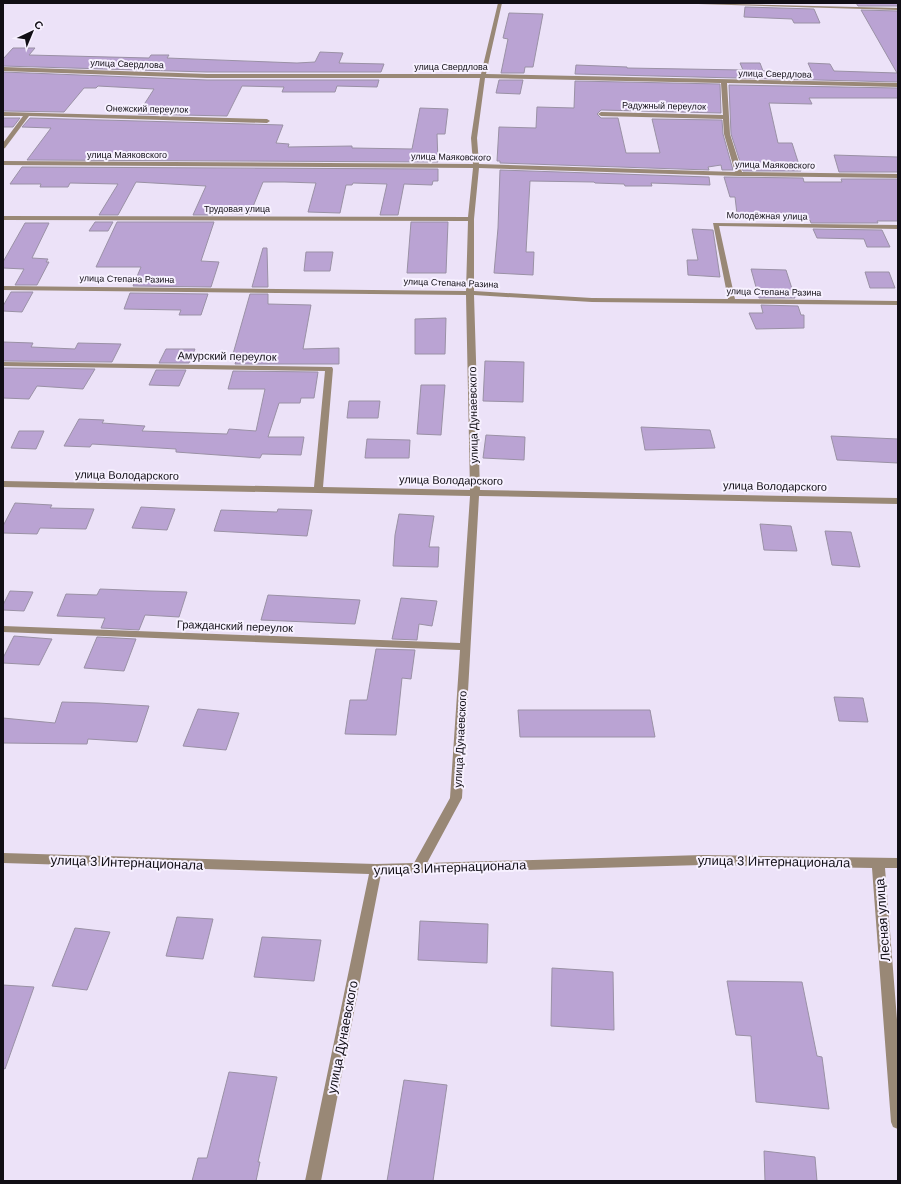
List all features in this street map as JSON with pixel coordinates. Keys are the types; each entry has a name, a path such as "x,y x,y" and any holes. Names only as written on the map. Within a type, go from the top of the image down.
{"street":[{"name":"улица Дунаевского","path":"418,868 456,798 475,492 470,293 471,219 476,166 474,138 483,76 500,3"},
{"path":"698,3 898,9"},
{"name":"улица Свердлова","path":"3,69 207,76 483,76 898,85"},
{"path":"724,82 727,134 740,174"},
{"name":"Онежский переулок","path":"3,114 267,121"},
{"path":"3,147 27,114"},
{"name":"Радужный переулок","path":"601,114 726,117"},
{"name":"улица Маяковского","path":"3,163 476,166 740,174 898,176"},
{"name":"Трудовая улица","path":"3,218 471,219"},
{"name":"Молодёжная улица","path":"732,302 715,224 898,227"},
{"name":"улица Степана Разина","path":"3,288 470,293 592,300 898,304"},
{"name":"Амурский переулок","path":"3,364 329,369 318,490"},
{"name":"улица Володарского","path":"3,484 898,501"},
{"name":"Гражданский переулок","path":"3,629 466,646"},
{"name":"улица 3 Интернационала","path":"3,858 376,869 702,860 898,863"},
{"name":"Лесная улица","path":"878,862 898,1122"},
{"name":"улица Дунаевского","path":"312,1181 376,869"}],"building":[{"path":"856,3 898,3 898,6 858,6"},
{"path":"745,7 814,9 820,23 794,23 792,19 744,17"},
{"path":"861,10 898,11 898,82 575,74 576,65 627,68 743,70 740,63 760,63 763,71 812,72 808,63 830,64 834,71 897,73"},
{"path":"509,13 543,14 533,67 525,67 524,73 501,73 508,39 503,38"},
{"path":"13,48 35,48 29,55 149,58 151,55 169,55 167,58 297,63 315,62 320,52 343,53 339,63 384,64 381,72 207,72 3,66 3,59"},
{"path":"3,72 207,80 379,80 377,87 337,86 335,92 282,92 284,87 242,86 227,116 138,114 154,89 98,86 96,88 84,88 64,112 3,111"},
{"path":"499,80 523,80 520,94 496,93"},
{"path":"575,81 720,84 721,113 601,110 597,114 601,118 618,118 626,153 660,153 652,119 722,120 723,134 733,170 722,170 721,165 708,167 709,170 500,163 500,161 497,161 499,127 536,128 537,107 574,108"},
{"path":"729,85 898,88 898,98 809,98 812,104 769,103 778,143 792,143 801,171 743,171 731,134"},
{"path":"420,108 448,109 445,134 437,134 438,162 27,160 51,128 22,127 30,118 283,125 276,143 289,144 288,147 352,146 352,148 412,149"},
{"path":"3,118 20,118 13,127 3,127"},
{"path":"834,155 898,157 898,172 839,172"},
{"path":"22,167 438,169 438,181 433,181 432,185 404,184 398,215 380,215 387,184 353,183 352,185 346,185 340,213 308,212 316,183 263,182 250,214 217,213 216,215 193,215 206,186 136,182 118,215 99,215 118,184 70,183 68,187 40,187 41,184 10,184"},
{"path":"500,170 709,177 710,185 651,183 652,186 625,186 624,184 594,182 530,181 526,252 534,252 533,275 494,273 498,228"},
{"path":"724,177 803,178 804,182 842,182 841,179 898,179 898,221 877,221 878,223 811,223 810,220 787,219 786,216 737,214 735,197 730,197"},
{"path":"95,222 113,222 108,231 89,231"},
{"path":"117,222 214,222 201,261 219,262 211,287 133,286 141,267 96,267"},
{"path":"411,222 448,222 446,273 407,273"},
{"path":"25,223 49,223 32,258 48,259 46,262 49,262 37,285 15,285 24,269 3,268 3,262"},
{"path":"692,229 713,230 720,277 688,275 687,260 698,260"},
{"path":"813,229 882,230 890,247 867,247 864,239 817,238"},
{"path":"263,248 267,248 268,287 252,287"},
{"path":"306,252 333,252 330,271 304,271"},
{"path":"751,269 786,270 795,298 759,298"},
{"path":"865,272 889,272 895,288 870,288"},
{"path":"11,292 33,292 22,312 3,311 3,306"},
{"path":"130,293 208,294 201,315 179,315 181,310 124,309"},
{"path":"250,294 268,294 268,304 311,305 303,349 339,348 339,364 235,364 236,361 231,361"},
{"path":"761,305 798,306 801,315 804,315 804,328 756,329 749,313 763,313"},
{"path":"446,318 445,354 415,354 415,319"},
{"path":"3,342 33,343 31,347 75,349 78,343 121,344 112,362 3,361"},
{"path":"166,349 195,349 189,363 159,363"},
{"path":"485,361 524,362 523,402 483,401"},
{"path":"3,368 95,369 83,389 37,386 29,399 3,398"},
{"path":"156,370 186,370 179,386 149,385"},
{"path":"233,371 318,372 314,398 301,398 300,403 279,403 268,437 304,437 301,455 262,454 260,458 176,452 176,449 92,444 90,447 64,446 79,419 104,420 102,423 145,426 142,431 227,434 229,429 256,431 265,389 228,389"},
{"path":"421,385 445,385 441,435 417,434"},
{"path":"349,401 380,401 378,418 347,418"},
{"path":"641,427 710,430 715,448 645,450"},
{"path":"19,431 44,431 36,449 11,448"},
{"path":"486,435 525,437 524,460 483,458"},
{"path":"831,436 898,439 898,463 837,460"},
{"path":"367,439 410,440 409,458 365,458"},
{"path":"15,503 52,505 50,508 94,509 86,529 40,528 37,534 3,533 3,526"},
{"path":"141,507 175,509 167,530 132,528"},
{"path":"278,509 312,510 307,536 214,531 221,510 277,512"},
{"path":"399,514 434,516 429,547 439,547 438,567 393,566 395,535"},
{"path":"760,524 791,526 797,551 764,550"},
{"path":"825,531 851,532 860,567 832,565"},
{"path":"100,589 187,592 179,617 145,615 139,630 101,628 105,618 57,616 66,594 97,595"},
{"path":"10,591 33,592 24,611 3,610 3,605"},
{"path":"268,595 360,600 355,624 261,620"},
{"path":"401,598 437,601 432,626 419,624 417,640 392,639"},
{"path":"14,636 52,639 39,665 3,663 3,658"},
{"path":"97,637 136,639 124,671 84,668"},
{"path":"376,649 415,650 411,679 402,678 396,735 345,734 350,700 367,700"},
{"path":"834,697 863,698 868,722 839,721"},
{"path":"62,702 149,706 137,742 88,739 87,744 3,743 3,718 55,723"},
{"path":"198,709 239,713 226,750 183,746"},
{"path":"518,710 650,710 655,737 520,737"},
{"path":"177,917 213,919 203,959 166,956"},
{"path":"420,921 488,924 487,963 418,960"},
{"path":"75,928 110,932 87,990 52,986"},
{"path":"262,937 321,940 314,981 254,977"},
{"path":"552,968 613,972 614,1030 551,1026"},
{"path":"727,981 802,982 817,1056 822,1057 829,1109 756,1102 751,1036 736,1035"},
{"path":"3,985 34,987 5,1069 3,1068"},
{"path":"229,1072 277,1077 258,1162 260,1162 256,1181 192,1181 198,1158 207,1158"},
{"path":"404,1080 447,1085 433,1181 387,1181"},
{"path":"764,1151 815,1157 817,1181 765,1181"}]}
